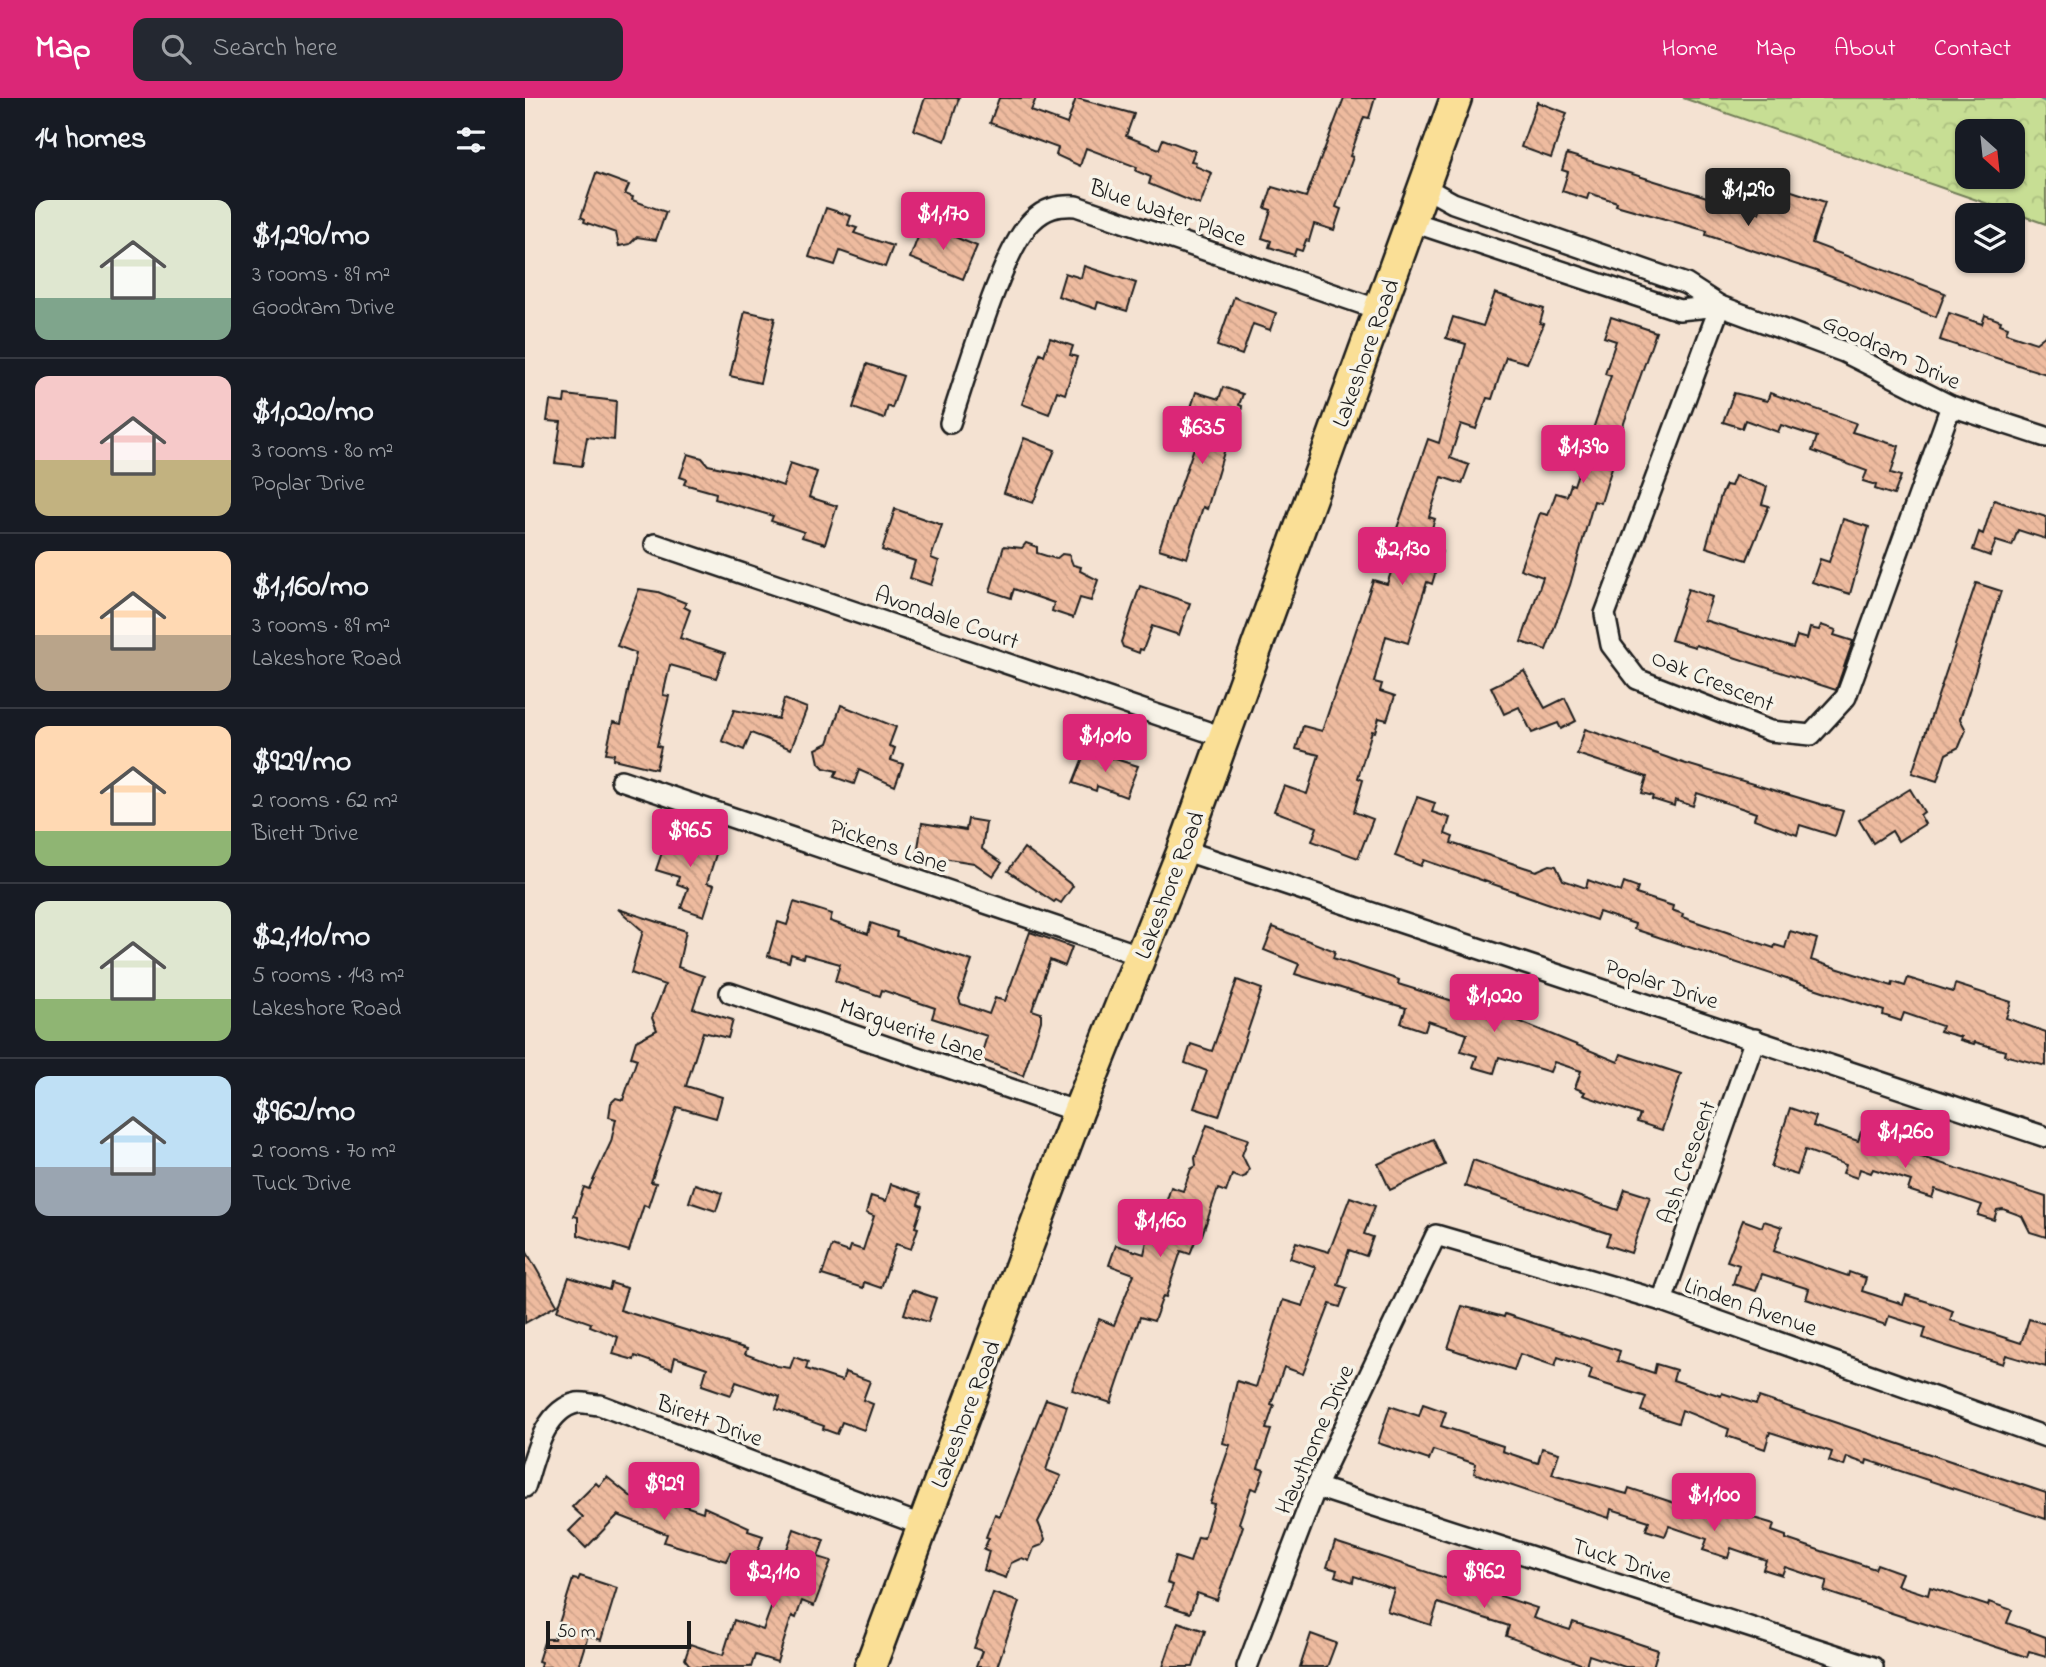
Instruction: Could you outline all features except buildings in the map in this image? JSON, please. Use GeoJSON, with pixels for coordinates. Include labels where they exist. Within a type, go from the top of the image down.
{"type":"FeatureCollection","features":[{"type":"Feature","properties":{"kind":"main road","name":"Lakeshore Road"},"geometry":{"type":"LineString","coordinates":[[870,1667],[1078,1112],[1183,850],[1456,98]]}},
{"type":"Feature","properties":{"kind":"street","name":"Goodram Drive"},"geometry":{"type":"LineString","coordinates":[[1425,187],[1453,203],[1686,284],[1720,306],[1844,352],[1951,406],[2046,437]]}},
{"type":"Feature","properties":{"kind":"street","name":"Blue Water Place"},"geometry":{"type":"LineString","coordinates":[[950,424],[1018,237],[1045,210],[1061,205],[1076,206],[1380,310]]}},
{"type":"Feature","properties":{"kind":"street","name":"Goodram Drive"},"geometry":{"type":"LineString","coordinates":[[1413,222],[1679,310],[1720,306]]}},
{"type":"Feature","properties":{"kind":"street","name":"Oak Crescent"},"geometry":{"type":"LineString","coordinates":[[1720,306],[1605,614],[1611,645],[1637,679],[1770,731],[1811,735],[1846,697],[1951,406]]}},
{"type":"Feature","properties":{"kind":"street","name":"Avondale Court"},"geometry":{"type":"LineString","coordinates":[[655,544],[1223,737]]}},
{"type":"Feature","properties":{"kind":"street","name":"Pickens Lane"},"geometry":{"type":"LineString","coordinates":[[621,780],[1142,956]]}},
{"type":"Feature","properties":{"kind":"street","name":"Poplar Drive"},"geometry":{"type":"LineString","coordinates":[[1183,850],[2046,1137]]}},
{"type":"Feature","properties":{"kind":"street","name":"Marguerite Lane"},"geometry":{"type":"LineString","coordinates":[[730,993],[1078,1112]]}},
{"type":"Feature","properties":{"kind":"street","name":"Ash Crescent"},"geometry":{"type":"LineString","coordinates":[[1662,1301],[1755,1040]]}},
{"type":"Feature","properties":{"kind":"street","name":"Linden Avenue"},"geometry":{"type":"LineString","coordinates":[[1436,1236],[1662,1301],[2046,1437]]}},
{"type":"Feature","properties":{"kind":"street","name":"Hawthorne Drive"},"geometry":{"type":"LineString","coordinates":[[1247,1667],[1316,1487],[1436,1236]]}},
{"type":"Feature","properties":{"kind":"street","name":"Birett Drive"},"geometry":{"type":"LineString","coordinates":[[525,1487],[540,1440],[559,1412],[577,1404],[600,1405],[921,1525]]}},
{"type":"Feature","properties":{"kind":"street","name":"Tuck Drive"},"geometry":{"type":"LineString","coordinates":[[1316,1487],[1873,1667]]}},
{"type":"Feature","properties":{"kind":"green space"},"geometry":{"type":"Polygon","coordinates":[[[1683,98],[2046,98],[2046,224],[2025,217],[2025,203],[1986,203],[1683,98]]]}},
{"type":"Feature","properties":{"kind":"waterway"},"geometry":{"type":"LineString","coordinates":[[2042,98],[2046,100]]}}]}
